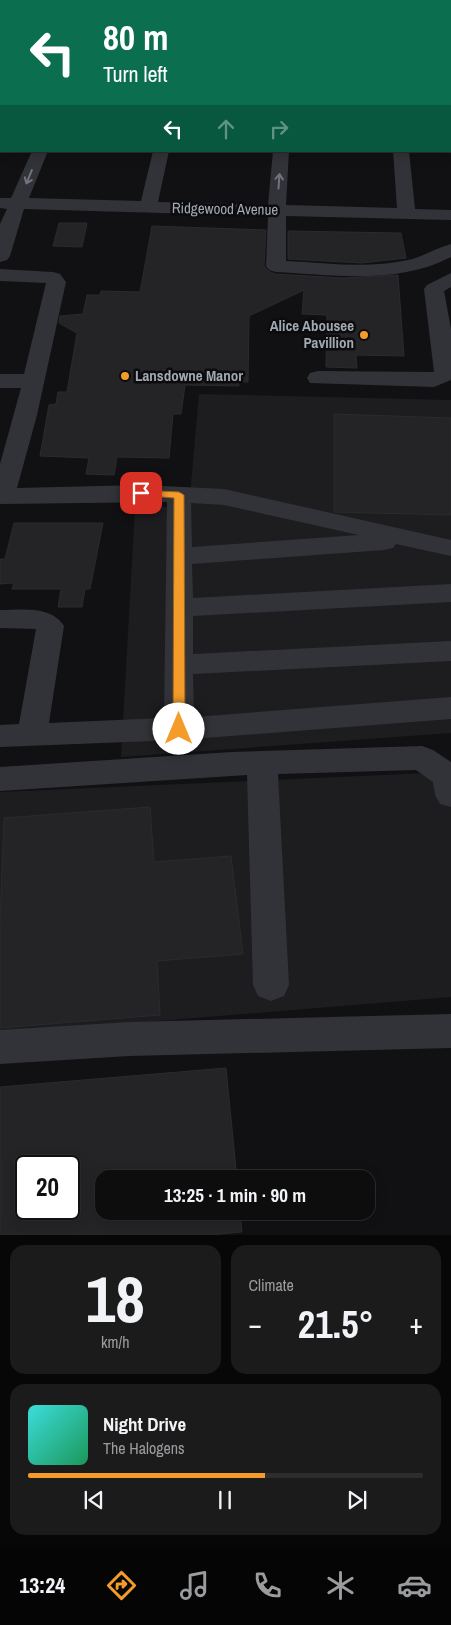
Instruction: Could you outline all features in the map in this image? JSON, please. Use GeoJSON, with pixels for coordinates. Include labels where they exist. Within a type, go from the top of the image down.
{"type":"FeatureCollection","features":[{"type":"Feature","properties":{"kind":"street"},"geometry":{"type":"LineString","coordinates":[[0,256],[9,224],[9,203],[39,152]]}},
{"type":"Feature","properties":{"kind":"street"},"geometry":{"type":"LineString","coordinates":[[148,208],[161,152]]}},
{"type":"Feature","properties":{"kind":"street"},"geometry":{"type":"LineString","coordinates":[[281,152],[276,266],[393,269],[426,262],[451,250]]}},
{"type":"Feature","properties":{"kind":"street"},"geometry":{"type":"LineString","coordinates":[[401,152],[407,214]]}},
{"type":"Feature","properties":{"kind":"street","name":"Ridgewood Avenue"},"geometry":{"type":"LineString","coordinates":[[9,203],[407,214],[450,219]]}},
{"type":"Feature","properties":{"kind":"street"},"geometry":{"type":"LineString","coordinates":[[0,275],[44,276],[52,278],[56,282],[33,381],[1,496],[141,493],[224,497],[451,548]]}},
{"type":"Feature","properties":{"kind":"street"},"geometry":{"type":"LineString","coordinates":[[318,378],[434,380],[445,375],[446,338],[434,289],[451,280]]}},
{"type":"Feature","properties":{"kind":"street"},"geometry":{"type":"LineString","coordinates":[[0,381],[33,381]]}},
{"type":"Feature","properties":{"kind":"street"},"geometry":{"type":"LineString","coordinates":[[179,495],[179,729]]}},
{"type":"Feature","properties":{"kind":"street"},"geometry":{"type":"LineString","coordinates":[[179,556],[414,540]]}},
{"type":"Feature","properties":{"kind":"street"},"geometry":{"type":"LineString","coordinates":[[179,608],[451,593]]}},
{"type":"Feature","properties":{"kind":"street"},"geometry":{"type":"LineString","coordinates":[[0,620],[40,620],[50,626],[32,735]]}},
{"type":"Feature","properties":{"kind":"street"},"geometry":{"type":"LineString","coordinates":[[179,665],[451,651]]}},
{"type":"Feature","properties":{"kind":"street"},"geometry":{"type":"LineString","coordinates":[[0,736],[179,729],[451,708]]}},
{"type":"Feature","properties":{"kind":"street"},"geometry":{"type":"LineString","coordinates":[[0,779],[262,763],[422,758],[448,776],[451,795]]}},
{"type":"Feature","properties":{"kind":"street"},"geometry":{"type":"LineString","coordinates":[[262,763],[271,985]]}},
{"type":"Feature","properties":{"kind":"street"},"geometry":{"type":"LineString","coordinates":[[0,1047],[129,1039],[451,1031]]}},
{"type":"Feature","properties":{"kind":"shaded area"},"geometry":{"type":"Polygon","coordinates":[[[199,394],[451,400],[451,733],[121,757],[135,508],[189,506],[199,394]]]}},
{"type":"Feature","properties":{"kind":"shaded area"},"geometry":{"type":"Polygon","coordinates":[[[451,772],[451,997],[0,1034],[0,792],[451,772]]]}},
{"type":"Feature","properties":{"kind":"building"},"geometry":{"type":"Polygon","coordinates":[[[59,223],[87,223],[82,247],[53,246],[59,223]]]}},
{"type":"Feature","properties":{"kind":"building"},"geometry":{"type":"Polygon","coordinates":[[[152,226],[266,230],[264,266],[268,271],[275,274],[343,278],[398,275],[404,356],[356,355],[357,368],[326,367],[327,315],[302,314],[304,290],[249,316],[248,382],[239,382],[239,386],[185,385],[181,414],[173,414],[169,458],[117,457],[114,475],[86,474],[89,458],[40,456],[49,405],[56,404],[58,392],[67,392],[77,333],[59,323],[60,316],[83,314],[87,295],[100,295],[101,291],[140,292],[152,226]]]}},
{"type":"Feature","properties":{"kind":"building"},"geometry":{"type":"Polygon","coordinates":[[[288,231],[401,233],[406,258],[362,263],[288,259],[288,231]]]}},
{"type":"Feature","properties":{"kind":"building"},"geometry":{"type":"Polygon","coordinates":[[[334,414],[451,418],[451,515],[334,512],[334,414]]]}},
{"type":"Feature","properties":{"kind":"building"},"geometry":{"type":"Polygon","coordinates":[[[14,523],[103,523],[90,589],[85,589],[82,607],[58,607],[61,589],[12,589],[14,583],[0,584],[0,559],[5,559],[14,523]]]}},
{"type":"Feature","properties":{"kind":"building"},"geometry":{"type":"Polygon","coordinates":[[[150,807],[154,862],[231,856],[243,954],[157,961],[160,1015],[0,1028],[0,921],[4,818],[150,807]]]}},
{"type":"Feature","properties":{"kind":"building"},"geometry":{"type":"Polygon","coordinates":[[[226,1068],[236,1170],[95,1170],[95,1220],[241,1220],[242,1232],[210,1235],[0,1235],[0,1087],[226,1068]]]}},
{"type":"Feature","properties":{"kind":"place","name":"Alice Abousee Pavillion"},"geometry":{"type":"Point","coordinates":[364,335]}},
{"type":"Feature","properties":{"kind":"place","name":"Lansdowne Manor"},"geometry":{"type":"Point","coordinates":[125,376]}},
{"type":"Feature","properties":{"kind":"route"},"geometry":{"type":"LineString","coordinates":[[141,493],[179,495],[179,729]]}}]}
